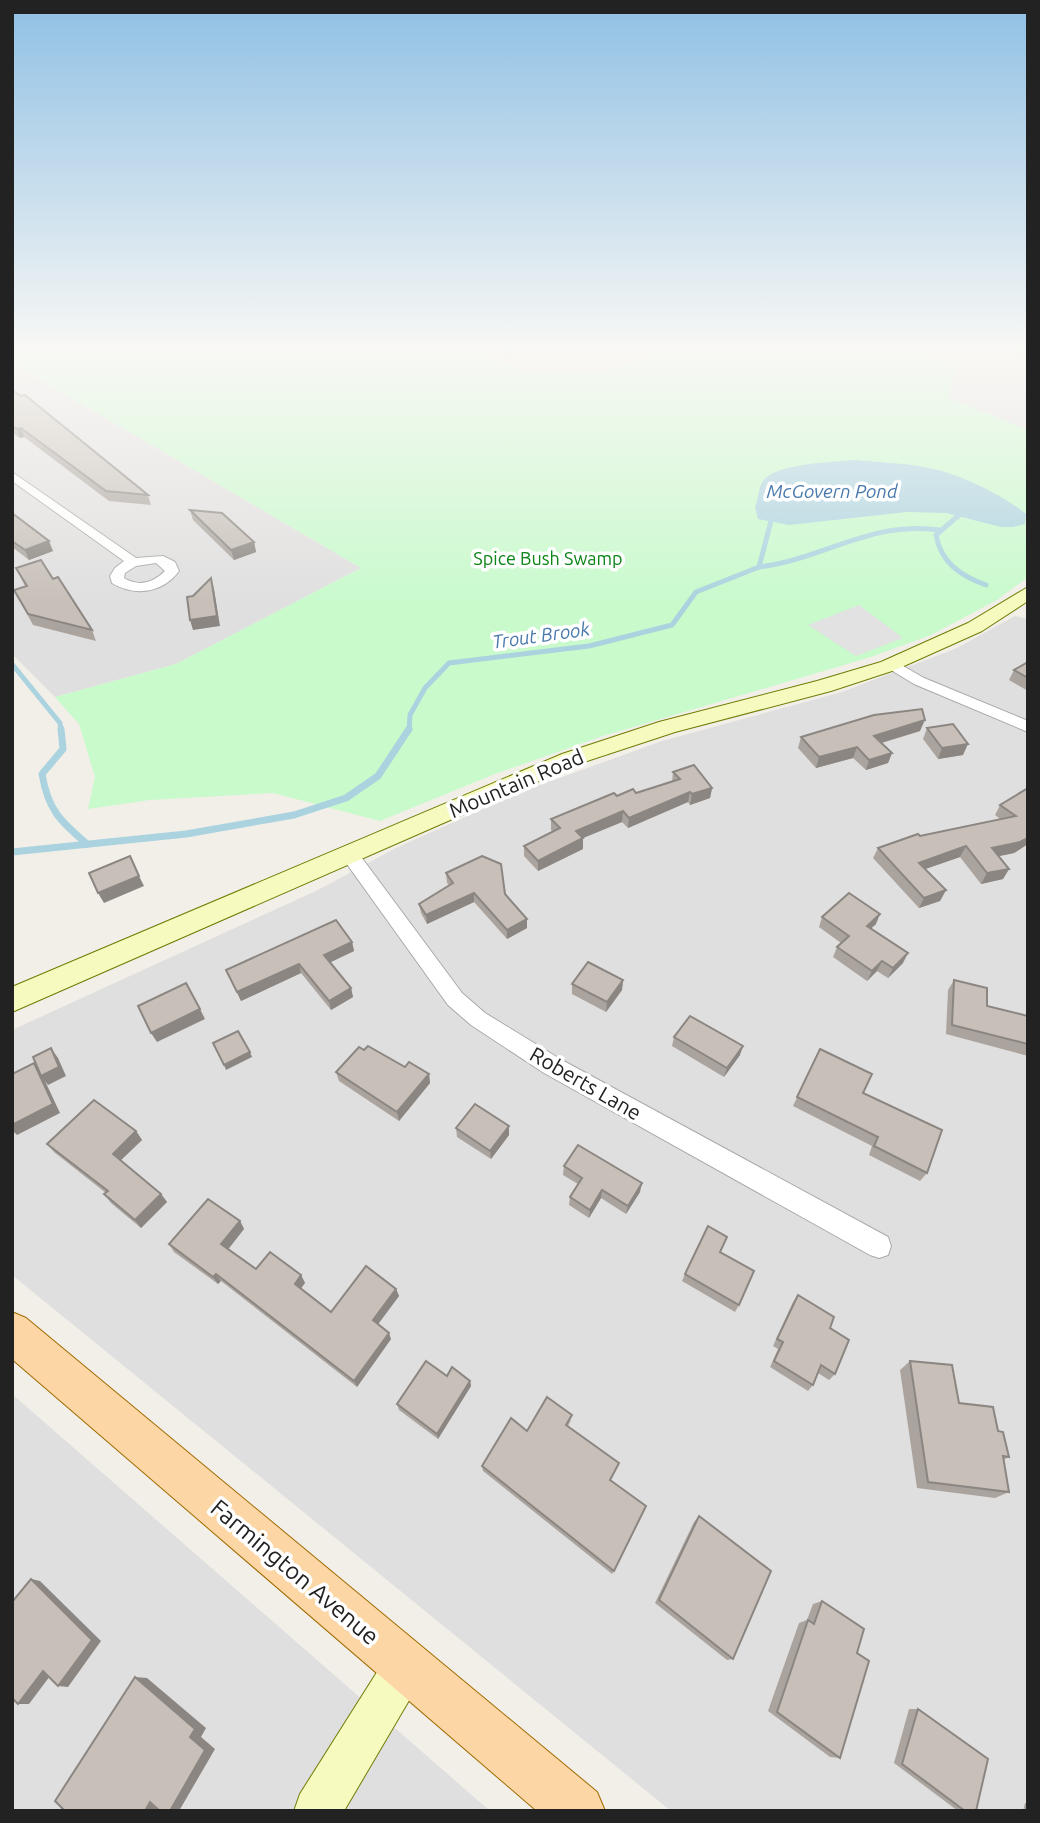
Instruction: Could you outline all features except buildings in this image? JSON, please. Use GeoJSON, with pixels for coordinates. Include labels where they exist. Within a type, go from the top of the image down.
{"type":"FeatureCollection","features":[{"type":"Feature","properties":{"kind":"main road","name":"Mountain Road"},"geometry":{"type":"LineString","coordinates":[[12,1000],[494,791],[614,743],[824,686],[891,664],[975,626],[1028,593]]}},
{"type":"Feature","properties":{"kind":"main road","name":"Farmington Avenue"},"geometry":{"type":"LineString","coordinates":[[12,1332],[578,1811]]}},
{"type":"Feature","properties":{"kind":"main road"},"geometry":{"type":"LineString","coordinates":[[317,1811],[405,1665]]}},
{"type":"Feature","properties":{"kind":"street"},"geometry":{"type":"LineString","coordinates":[[12,475],[133,562]]}},
{"type":"Feature","properties":{"kind":"street"},"geometry":{"type":"LineString","coordinates":[[891,664],[919,681],[1028,727]]}},
{"type":"Feature","properties":{"kind":"street","name":"Roberts Lane"},"geometry":{"type":"LineString","coordinates":[[349,855],[455,999],[478,1019],[552,1066],[879,1246]]}},
{"type":"Feature","properties":{"kind":"shaded area"},"geometry":{"type":"Polygon","coordinates":[[[12,435],[135,435],[361,568],[176,664],[55,697],[12,654],[12,435]]]}},
{"type":"Feature","properties":{"kind":"shaded area"},"geometry":{"type":"Polygon","coordinates":[[[859,605],[903,638],[856,656],[808,625],[859,605]]]}},
{"type":"Feature","properties":{"kind":"shaded area"},"geometry":{"type":"Polygon","coordinates":[[[1015,616],[1028,619],[1028,1811],[671,1811],[12,1275],[12,1030],[318,890],[396,848],[521,792],[662,741],[842,692],[957,648],[1015,616]]]}},
{"type":"Feature","properties":{"kind":"shaded area"},"geometry":{"type":"Polygon","coordinates":[[[12,1394],[490,1811],[12,1811],[12,1394]]]}},
{"type":"Feature","properties":{"kind":"green space","name":"Spice Bush Swamp"},"geometry":{"type":"Polygon","coordinates":[[[135,435],[1028,435],[1028,577],[997,600],[931,635],[871,657],[603,736],[495,774],[380,821],[273,793],[150,800],[88,809],[95,777],[79,724],[55,697],[176,664],[361,568],[135,435]]]}},
{"type":"Feature","properties":{"kind":"water","name":"McGovern Pond"},"geometry":{"type":"Polygon","coordinates":[[[856,460],[918,466],[960,477],[1017,507],[1026,514],[1025,524],[1001,527],[946,513],[907,512],[789,525],[758,519],[755,507],[759,490],[770,475],[806,464],[856,460]]]}},
{"type":"Feature","properties":{"kind":"waterway","name":"Trout Brook"},"geometry":{"type":"LineString","coordinates":[[958,517],[963,510]]}},
{"type":"Feature","properties":{"kind":"waterway","name":"Trout Brook"},"geometry":{"type":"LineString","coordinates":[[959,515],[936,535],[942,553],[961,573],[986,585]]}},
{"type":"Feature","properties":{"kind":"waterway","name":"Trout Brook"},"geometry":{"type":"LineString","coordinates":[[759,567],[771,521],[776,516]]}},
{"type":"Feature","properties":{"kind":"waterway"},"geometry":{"type":"LineString","coordinates":[[759,567],[783,563],[891,530],[940,530]]}},
{"type":"Feature","properties":{"kind":"waterway","name":"Trout Brook"},"geometry":{"type":"LineString","coordinates":[[409,731],[410,715],[425,688],[449,663],[589,646],[672,625],[696,592],[759,567]]}},
{"type":"Feature","properties":{"kind":"waterway"},"geometry":{"type":"LineString","coordinates":[[12,664],[60,723],[61,731]]}},
{"type":"Feature","properties":{"kind":"waterway"},"geometry":{"type":"LineString","coordinates":[[61,729],[63,749],[42,774],[48,797],[57,814],[87,844]]}},
{"type":"Feature","properties":{"kind":"waterway","name":"Trout Brook"},"geometry":{"type":"LineString","coordinates":[[12,852],[186,834],[294,815],[346,798],[378,776],[409,729]]}}]}
